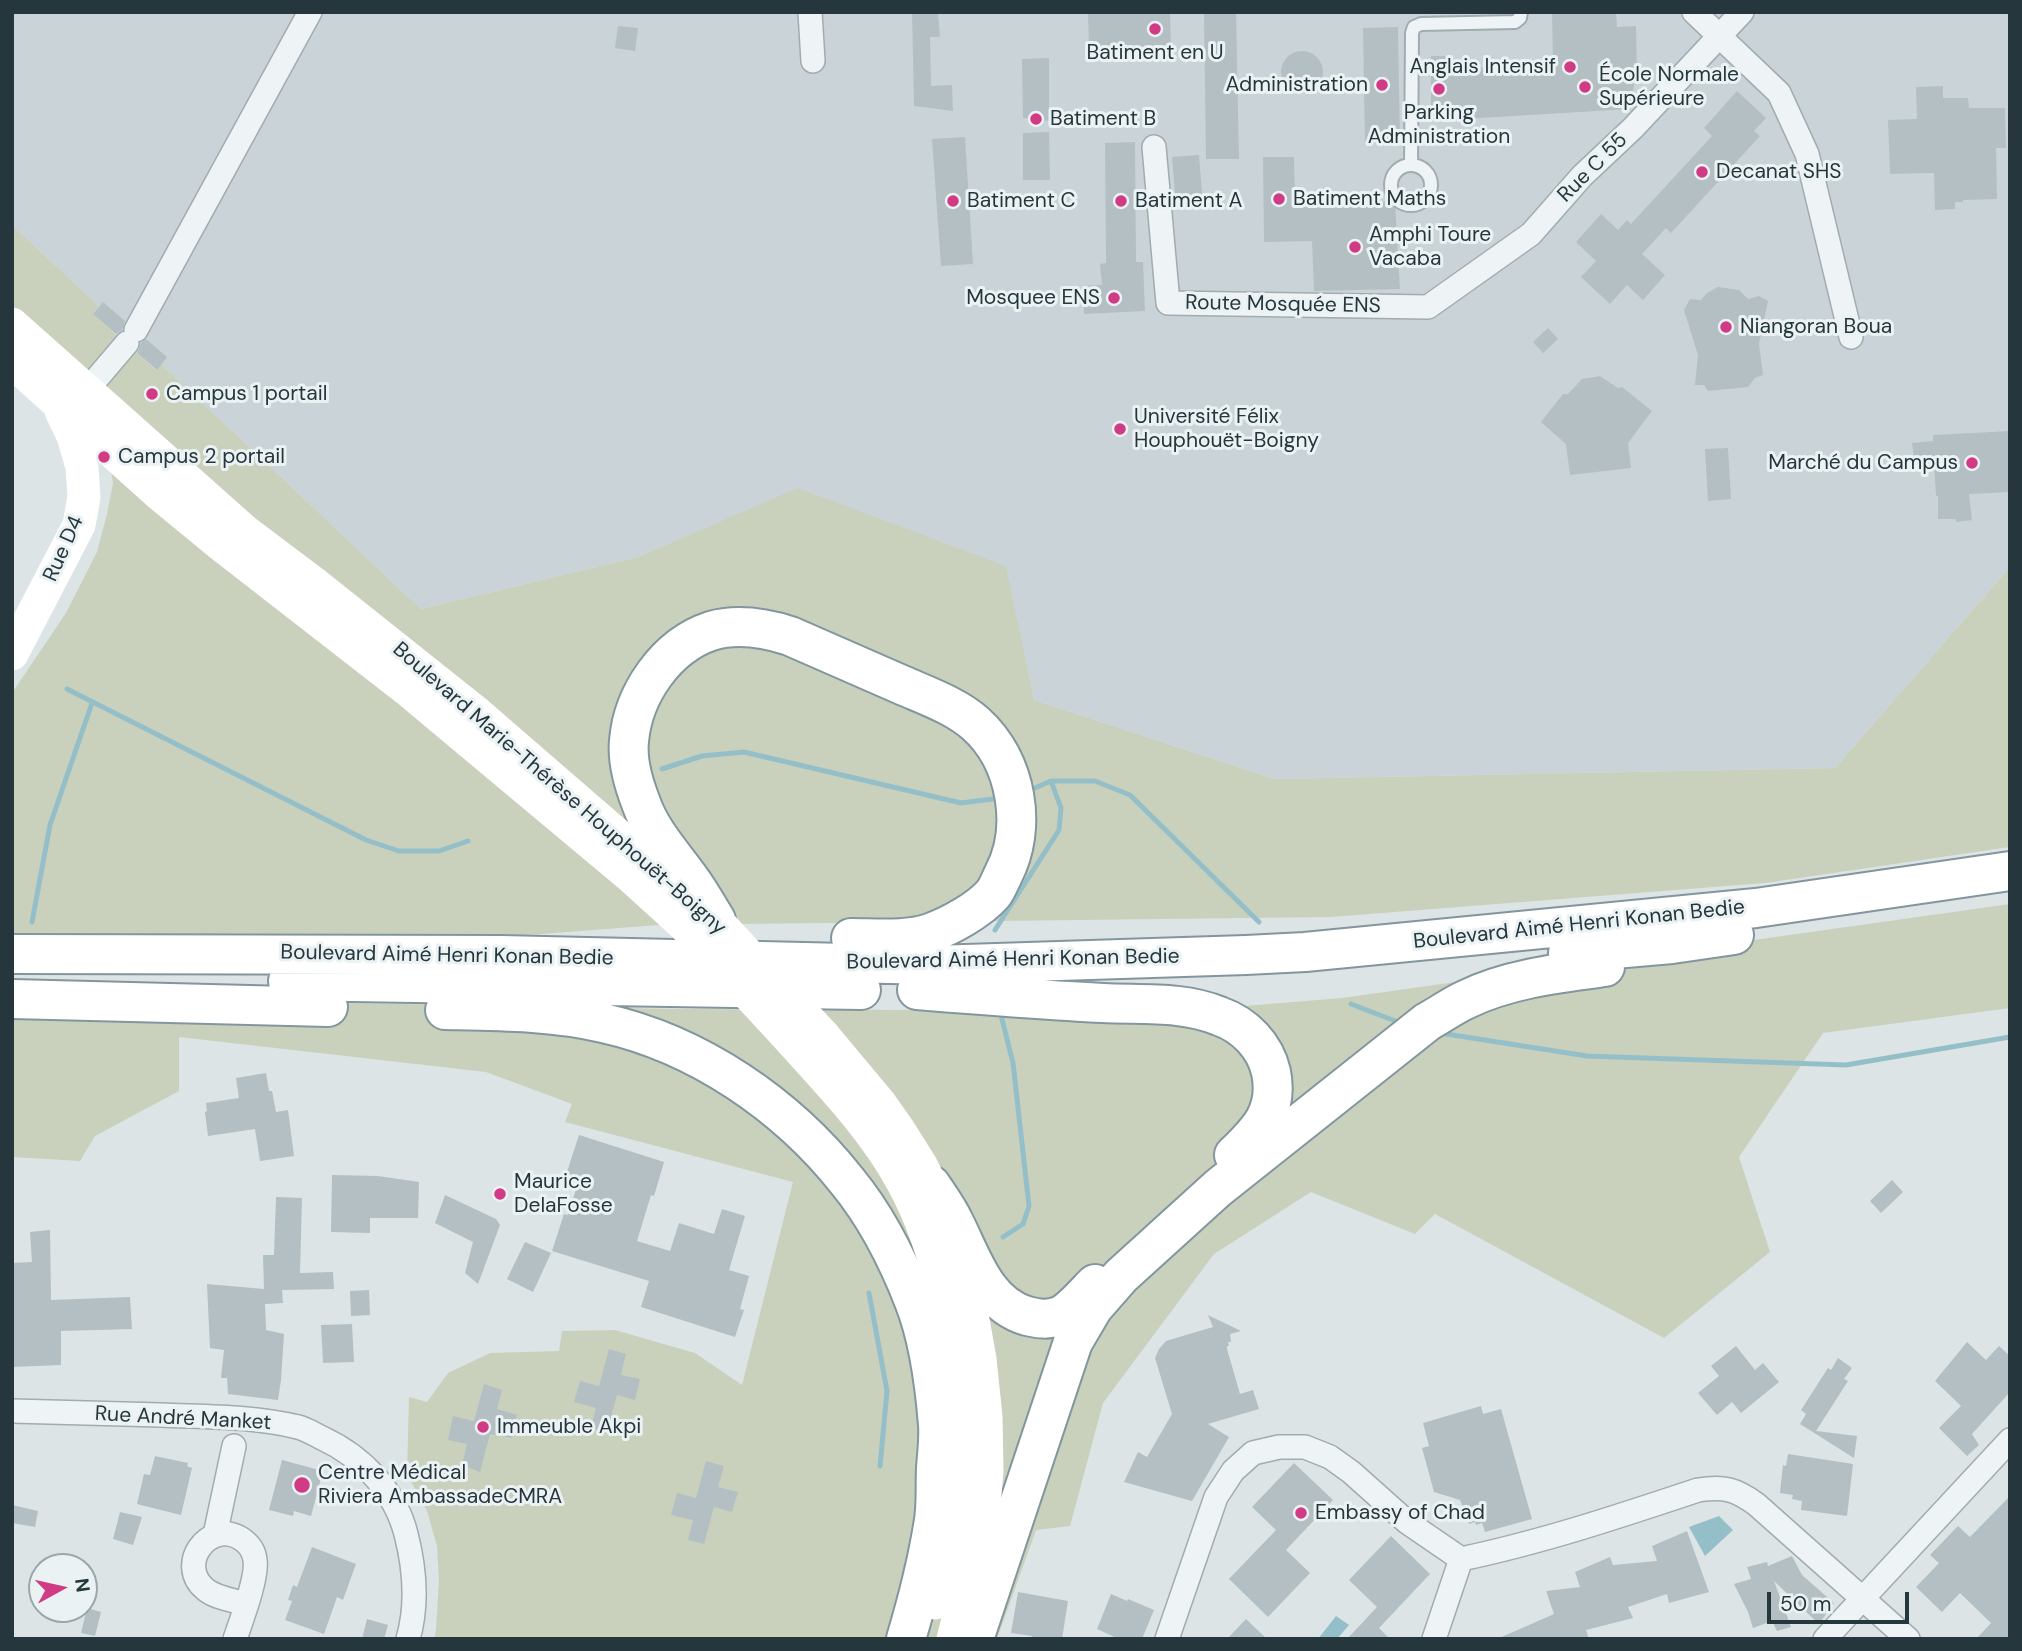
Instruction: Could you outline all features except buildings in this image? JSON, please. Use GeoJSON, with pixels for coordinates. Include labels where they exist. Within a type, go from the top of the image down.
{"type":"FeatureCollection","features":[{"type":"Feature","properties":{"kind":"highway"},"geometry":{"type":"LineString","coordinates":[[501,955],[538,944],[890,939],[929,933],[964,917],[994,893],[1011,860],[1016,836],[1014,796],[1004,760],[992,741],[975,723],[948,705],[790,636],[765,628],[738,627],[712,631],[686,643],[666,660],[645,686],[629,741],[631,765],[641,804],[652,826],[690,878],[700,923]]}},
{"type":"Feature","properties":{"kind":"highway","name":"Boulevard Aimé Henri Konan Bedie"},"geometry":{"type":"LineString","coordinates":[[12,977],[916,990],[1308,964],[1756,908],[2010,871]]}},
{"type":"Feature","properties":{"kind":"highway","name":"Boulevard Aimé Henri Konan Bedie"},"geometry":{"type":"LineString","coordinates":[[12,954],[501,955],[934,965],[1246,955],[1363,971],[1672,944],[2010,896]]}},
{"type":"Feature","properties":{"kind":"highway"},"geometry":{"type":"LineString","coordinates":[[974,1639],[1073,1342],[1093,1308],[1121,1276],[1218,1188],[1395,1047],[1465,1000],[1523,981],[1650,957],[1672,944]]}},
{"type":"Feature","properties":{"kind":"highway"},"geometry":{"type":"LineString","coordinates":[[916,990],[1187,1006],[1237,1024],[1258,1042],[1267,1057],[1272,1084],[1270,1109],[1258,1132],[1062,1315],[1043,1320],[1025,1316],[1006,1307],[990,1292],[931,1185]]}},
{"type":"Feature","properties":{"kind":"highway"},"geometry":{"type":"LineString","coordinates":[[12,999],[506,1012],[554,1016],[603,1023],[690,1054],[728,1075],[764,1100],[817,1147],[848,1182],[887,1242],[915,1303],[929,1357],[938,1427],[934,1524],[906,1639]]}},
{"type":"Feature","properties":{"kind":"main road","name":"Boulevard Marie-Thérèse Houphouët-Boigny"},"geometry":{"type":"LineString","coordinates":[[12,324],[246,532],[477,713],[824,1036],[880,1103],[931,1185],[958,1253],[980,1359],[986,1417],[987,1471],[982,1528],[953,1639]]}},
{"type":"Feature","properties":{"kind":"main road","name":"Boulevard Marie-Thérèse Houphouët-Boigny"},"geometry":{"type":"LineString","coordinates":[[12,362],[159,494],[221,545],[410,692],[630,876],[700,923],[784,1033],[841,1095],[885,1154],[903,1183],[918,1216],[940,1281],[954,1359],[958,1427],[954,1530],[924,1639]]}},
{"type":"Feature","properties":{"kind":"main road","name":"Rue D4"},"geometry":{"type":"LineString","coordinates":[[12,654],[79,525],[85,496],[82,467],[73,436],[55,399]]}},
{"type":"Feature","properties":{"kind":"street"},"geometry":{"type":"LineString","coordinates":[[87,390],[131,337],[310,12]]}},
{"type":"Feature","properties":{"kind":"street"},"geometry":{"type":"LineString","coordinates":[[810,12],[813,61]]}},
{"type":"Feature","properties":{"kind":"street"},"geometry":{"type":"LineString","coordinates":[[1694,12],[1779,93],[1807,154],[1851,337]]}},
{"type":"Feature","properties":{"kind":"street","name":"Rue C 55"},"geometry":{"type":"LineString","coordinates":[[1531,234],[1582,176],[1633,128],[1742,12]]}},
{"type":"Feature","properties":{"kind":"street","name":"Route Mosquée ENS"},"geometry":{"type":"LineString","coordinates":[[1154,147],[1168,303],[1428,307],[1531,234]]}},
{"type":"Feature","properties":{"kind":"street","name":"Rue André Manket"},"geometry":{"type":"LineString","coordinates":[[12,1411],[256,1419],[301,1428],[335,1444],[362,1462],[387,1491],[402,1521],[411,1552],[415,1587],[408,1639]]}},
{"type":"Feature","properties":{"kind":"street"},"geometry":{"type":"LineString","coordinates":[[1825,1639],[2010,1440]]}},
{"type":"Feature","properties":{"kind":"street"},"geometry":{"type":"LineString","coordinates":[[215,1535],[234,1446]]}},
{"type":"Feature","properties":{"kind":"street"},"geometry":{"type":"LineString","coordinates":[[1167,1639],[1216,1497],[1233,1471],[1253,1453],[1279,1447],[1305,1447],[1330,1457],[1351,1472],[1407,1522],[1461,1559],[1563,1534],[1698,1490],[1718,1487],[1739,1492],[1756,1504],[1908,1639]]}},
{"type":"Feature","properties":{"kind":"street"},"geometry":{"type":"LineString","coordinates":[[235,1639],[246,1604],[256,1563],[253,1551],[245,1541],[234,1535],[215,1535],[201,1544],[195,1555],[193,1567],[197,1579],[204,1589],[215,1595],[246,1604]]}},
{"type":"Feature","properties":{"kind":"street"},"geometry":{"type":"LineString","coordinates":[[1434,1639],[1461,1559]]}},
{"type":"Feature","properties":{"kind":"lane"},"geometry":{"type":"LineString","coordinates":[[1411,165],[1414,27],[1421,24],[1516,22],[1521,12]]}},
{"type":"Feature","properties":{"kind":"shaded area","name":"Université Félix Houphouët-Boigny"},"geometry":{"type":"Polygon","coordinates":[[[12,12],[2010,12],[2010,567],[1835,768],[1274,779],[1034,700],[1005,566],[799,489],[638,557],[421,609],[162,365],[157,370],[93,314],[99,306],[12,225],[12,12]]]}},
{"type":"Feature","properties":{"kind":"green space"},"geometry":{"type":"Polygon","coordinates":[[[12,225],[99,306],[93,314],[156,370],[161,364],[421,609],[638,557],[798,488],[1006,566],[1034,700],[1274,779],[1835,768],[2010,567],[2010,847],[1765,883],[1331,917],[658,925],[529,935],[510,945],[12,944],[12,693],[66,613],[97,552],[113,483],[107,446],[12,346],[12,225]]]}},
{"type":"Feature","properties":{"kind":"green space"},"geometry":{"type":"Polygon","coordinates":[[[2010,904],[2010,1008],[1823,1033],[1739,1157],[1770,1252],[1664,1338],[1435,1214],[1415,1234],[1311,1192],[1214,1254],[1103,1403],[1070,1526],[1036,1530],[997,1639],[434,1639],[439,1580],[437,1546],[427,1511],[407,1474],[409,1397],[427,1402],[448,1373],[490,1353],[559,1351],[562,1331],[615,1330],[695,1353],[742,1385],[793,1182],[565,1122],[572,1104],[486,1072],[179,1037],[179,1091],[95,1136],[80,1161],[12,1157],[12,997],[677,1009],[1184,1011],[1342,998],[2010,904]]]}},
{"type":"Feature","properties":{"kind":"water"},"geometry":{"type":"Polygon","coordinates":[[[1719,1516],[1733,1530],[1705,1556],[1689,1527],[1719,1516]]]}},
{"type":"Feature","properties":{"kind":"water"},"geometry":{"type":"Polygon","coordinates":[[[1336,1616],[1349,1625],[1337,1639],[1318,1639],[1336,1616]]]}},
{"type":"Feature","properties":{"kind":"waterway"},"geometry":{"type":"LineString","coordinates":[[67,689],[366,840],[399,851],[439,851],[468,841]]}},
{"type":"Feature","properties":{"kind":"waterway"},"geometry":{"type":"LineString","coordinates":[[32,922],[50,825],[92,703]]}},
{"type":"Feature","properties":{"kind":"waterway"},"geometry":{"type":"LineString","coordinates":[[662,769],[702,756],[744,752],[961,803],[1001,798]]}},
{"type":"Feature","properties":{"kind":"waterway"},"geometry":{"type":"LineString","coordinates":[[1028,791],[1051,781],[1095,781],[1130,795],[1259,922]]}},
{"type":"Feature","properties":{"kind":"waterway"},"geometry":{"type":"LineString","coordinates":[[995,930],[1059,830],[1061,808],[1051,781]]}},
{"type":"Feature","properties":{"kind":"waterway"},"geometry":{"type":"LineString","coordinates":[[1351,1004],[1403,1024]]}},
{"type":"Feature","properties":{"kind":"waterway"},"geometry":{"type":"LineString","coordinates":[[1001,1015],[1013,1063],[1029,1206],[1023,1224],[1003,1237]]}},
{"type":"Feature","properties":{"kind":"waterway"},"geometry":{"type":"LineString","coordinates":[[1440,1033],[1587,1056],[1846,1065],[2010,1037]]}},
{"type":"Feature","properties":{"kind":"waterway"},"geometry":{"type":"LineString","coordinates":[[869,1293],[887,1391],[880,1466]]}},
{"type":"Feature","properties":{"kind":"place","name":"Batiment en U"},"geometry":{"type":"Point","coordinates":[1155,29]}},
{"type":"Feature","properties":{"kind":"place","name":"Anglais Intensif"},"geometry":{"type":"Point","coordinates":[1570,67]}},
{"type":"Feature","properties":{"kind":"place","name":"Administration"},"geometry":{"type":"Point","coordinates":[1382,85]}},
{"type":"Feature","properties":{"kind":"place","name":"École Normale Supérieure"},"geometry":{"type":"Point","coordinates":[1585,87]}},
{"type":"Feature","properties":{"kind":"place","name":"Parking Administration"},"geometry":{"type":"Point","coordinates":[1439,89]}},
{"type":"Feature","properties":{"kind":"place","name":"Batiment B"},"geometry":{"type":"Point","coordinates":[1036,119]}},
{"type":"Feature","properties":{"kind":"place","name":"Decanat SHS"},"geometry":{"type":"Point","coordinates":[1702,172]}},
{"type":"Feature","properties":{"kind":"place","name":"Batiment Maths"},"geometry":{"type":"Point","coordinates":[1279,199]}},
{"type":"Feature","properties":{"kind":"place","name":"Batiment C"},"geometry":{"type":"Point","coordinates":[953,201]}},
{"type":"Feature","properties":{"kind":"place","name":"Batiment A"},"geometry":{"type":"Point","coordinates":[1121,201]}},
{"type":"Feature","properties":{"kind":"place","name":"Amphi Toure Vacaba"},"geometry":{"type":"Point","coordinates":[1355,247]}},
{"type":"Feature","properties":{"kind":"place","name":"Mosquee ENS"},"geometry":{"type":"Point","coordinates":[1114,298]}},
{"type":"Feature","properties":{"kind":"place","name":"Niangoran Boua"},"geometry":{"type":"Point","coordinates":[1726,327]}},
{"type":"Feature","properties":{"kind":"place","name":"Campus 1 portail"},"geometry":{"type":"Point","coordinates":[152,394]}},
{"type":"Feature","properties":{"kind":"place","name":"Université Félix Houphouët-Boigny"},"geometry":{"type":"Point","coordinates":[1120,429]}},
{"type":"Feature","properties":{"kind":"place","name":"Campus 2 portail"},"geometry":{"type":"Point","coordinates":[104,457]}},
{"type":"Feature","properties":{"kind":"place","name":"Marché du Campus"},"geometry":{"type":"Point","coordinates":[1972,463]}},
{"type":"Feature","properties":{"kind":"place","name":"Maurice DelaFosse"},"geometry":{"type":"Point","coordinates":[500,1194]}},
{"type":"Feature","properties":{"kind":"place","name":"Immeuble Akpi"},"geometry":{"type":"Point","coordinates":[483,1427]}},
{"type":"Feature","properties":{"kind":"place","name":"Centre Médical Riviera AmbassadeCMRA"},"geometry":{"type":"Point","coordinates":[302,1485]}},
{"type":"Feature","properties":{"kind":"place","name":"Embassy of Chad"},"geometry":{"type":"Point","coordinates":[1301,1513]}}]}
